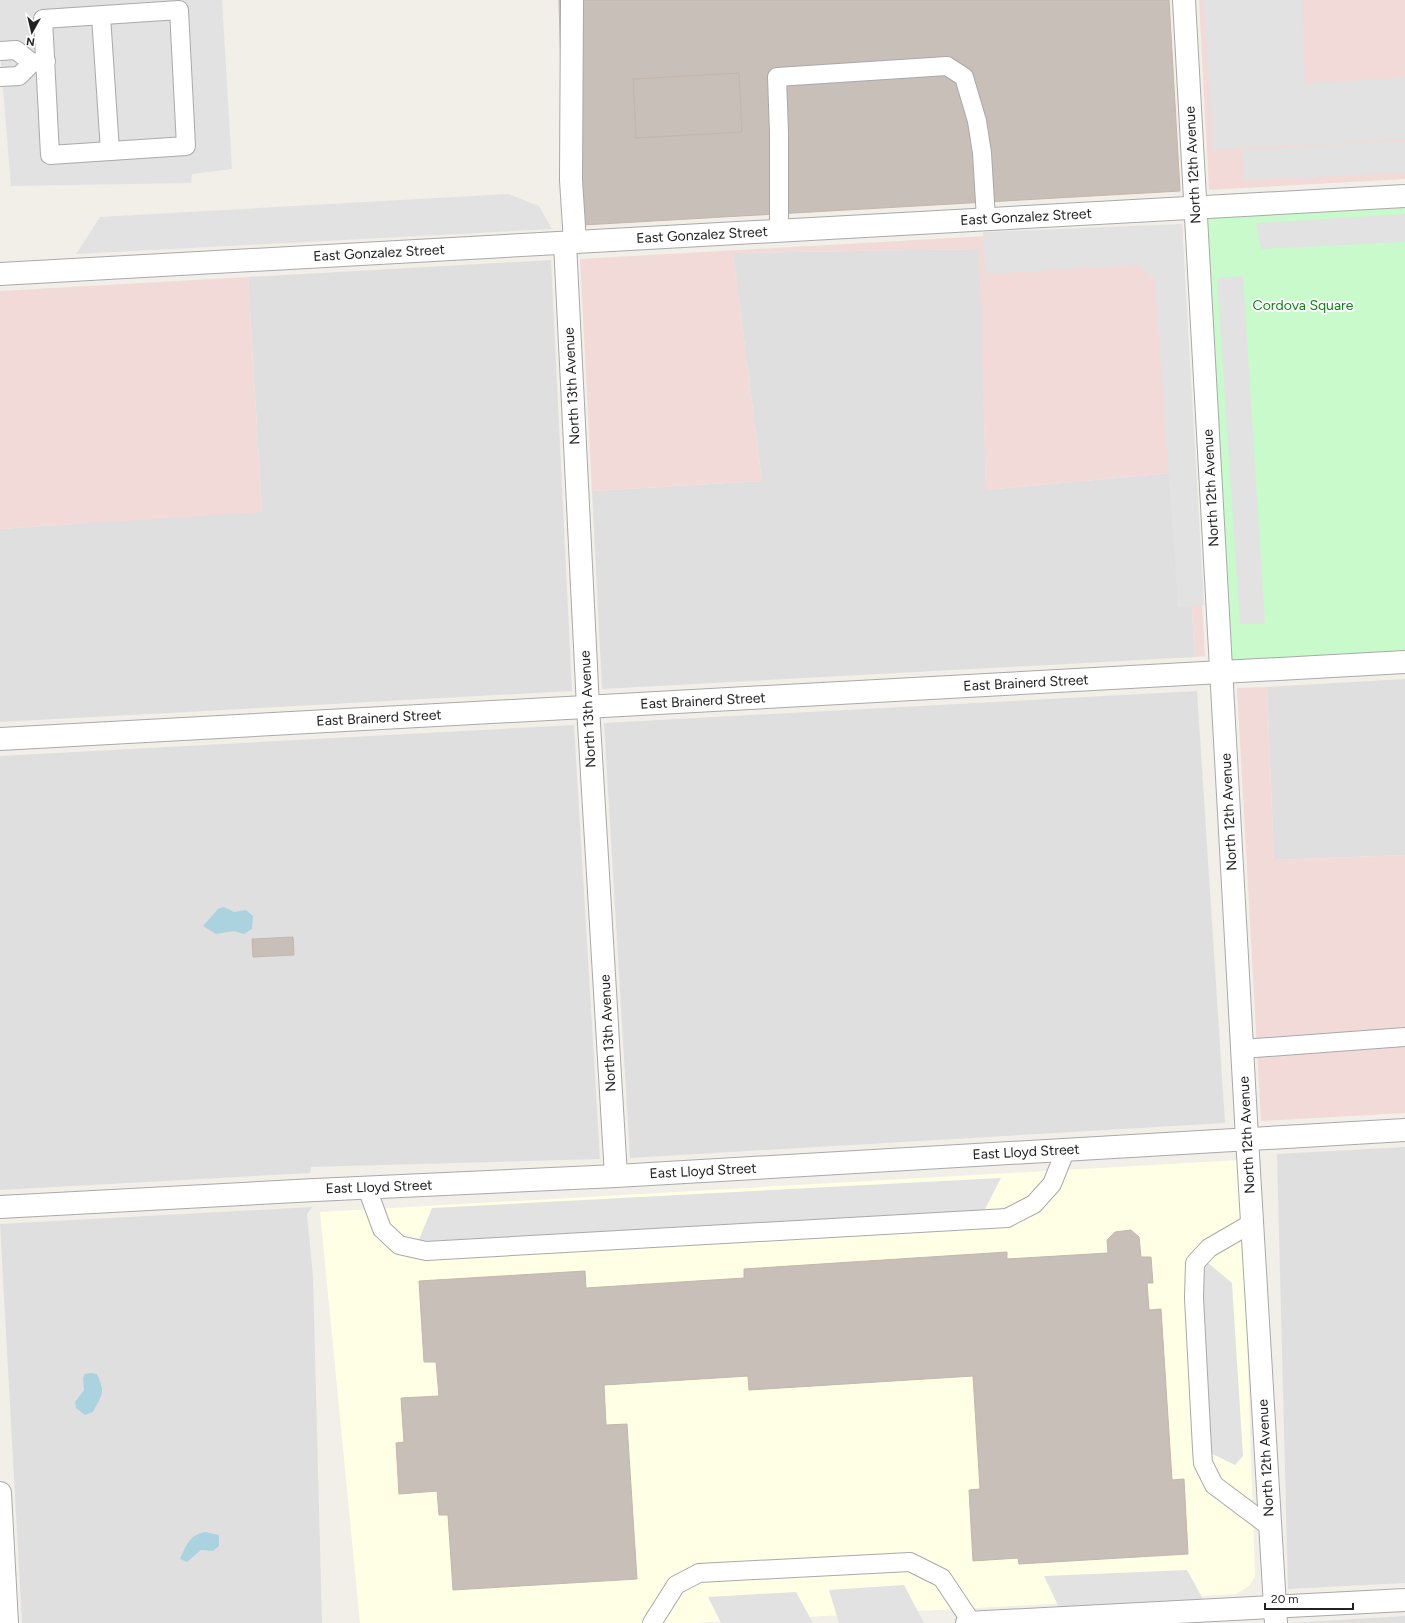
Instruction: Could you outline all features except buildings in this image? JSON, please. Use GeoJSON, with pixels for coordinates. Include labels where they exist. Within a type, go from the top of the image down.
{"type":"FeatureCollection","features":[{"type":"Feature","properties":{"kind":"street","name":"North 13th Avenue"},"geometry":{"type":"LineString","coordinates":[[572,0],[570,242],[588,707],[616,1176]]}},
{"type":"Feature","properties":{"kind":"street","name":"North 12th Avenue"},"geometry":{"type":"LineString","coordinates":[[1184,0],[1275,1615]]}},
{"type":"Feature","properties":{"kind":"street","name":"East Gonzalez Street"},"geometry":{"type":"LineString","coordinates":[[0,274],[1405,196]]}},
{"type":"Feature","properties":{"kind":"street","name":"East Brainerd Street"},"geometry":{"type":"LineString","coordinates":[[0,739],[1405,662]]}},
{"type":"Feature","properties":{"kind":"street","name":"East Lloyd Street"},"geometry":{"type":"LineString","coordinates":[[0,1207],[616,1176],[1247,1138],[1405,1130]]}},
{"type":"Feature","properties":{"kind":"street"},"geometry":{"type":"LineString","coordinates":[[0,1493],[7,1623]]}},
{"type":"Feature","properties":{"kind":"street"},"geometry":{"type":"LineString","coordinates":[[967,1623],[1275,1615],[1405,1600]]}},
{"type":"Feature","properties":{"kind":"lane"},"geometry":{"type":"LineString","coordinates":[[179,10],[186,146],[50,155],[39,62],[43,19],[101,16],[179,10]]}},
{"type":"Feature","properties":{"kind":"lane"},"geometry":{"type":"LineString","coordinates":[[101,16],[110,151]]}},
{"type":"Feature","properties":{"kind":"lane"},"geometry":{"type":"LineString","coordinates":[[0,52],[16,50],[39,62]]}},
{"type":"Feature","properties":{"kind":"lane"},"geometry":{"type":"LineString","coordinates":[[0,77],[19,76],[39,62]]}},
{"type":"Feature","properties":{"kind":"lane"},"geometry":{"type":"LineString","coordinates":[[778,231],[779,133],[777,77],[948,66],[964,77],[977,121],[982,153],[986,219]]}},
{"type":"Feature","properties":{"kind":"lane"},"geometry":{"type":"LineString","coordinates":[[1242,1048],[1405,1037]]}},
{"type":"Feature","properties":{"kind":"lane"},"geometry":{"type":"LineString","coordinates":[[367,1188],[382,1229],[399,1245],[426,1251],[434,1251],[1007,1218],[1034,1204],[1052,1184],[1066,1149]]}},
{"type":"Feature","properties":{"kind":"lane"},"geometry":{"type":"LineString","coordinates":[[1252,1223],[1209,1248],[1195,1263],[1194,1298],[1203,1463],[1214,1486],[1270,1527]]}},
{"type":"Feature","properties":{"kind":"lane"},"geometry":{"type":"LineString","coordinates":[[652,1623],[676,1586],[699,1572],[910,1562],[942,1578],[972,1623]]}},
{"type":"Feature","properties":{"kind":"shaded area"},"geometry":{"type":"Polygon","coordinates":[[[0,0],[222,0],[232,169],[192,174],[191,183],[11,186],[0,52],[0,0]]]}},
{"type":"Feature","properties":{"kind":"shaded area"},"geometry":{"type":"Polygon","coordinates":[[[1199,0],[1405,0],[1405,179],[1209,190],[1199,0]]]}},
{"type":"Feature","properties":{"kind":"shaded area"},"geometry":{"type":"Polygon","coordinates":[[[1204,0],[1302,0],[1305,83],[1405,78],[1405,139],[1213,150],[1204,0]]]}},
{"type":"Feature","properties":{"kind":"shaded area"},"geometry":{"type":"Polygon","coordinates":[[[1405,141],[1405,173],[1244,180],[1242,150],[1405,141]]]}},
{"type":"Feature","properties":{"kind":"shaded area"},"geometry":{"type":"Polygon","coordinates":[[[508,194],[539,206],[552,229],[76,254],[100,217],[508,194]]]}},
{"type":"Feature","properties":{"kind":"shaded area"},"geometry":{"type":"Polygon","coordinates":[[[1405,214],[1405,242],[1261,249],[1256,223],[1405,214]]]}},
{"type":"Feature","properties":{"kind":"shaded area"},"geometry":{"type":"Polygon","coordinates":[[[1182,224],[1204,605],[1178,607],[1155,280],[1138,265],[986,274],[983,232],[1182,224]]]}},
{"type":"Feature","properties":{"kind":"shaded area"},"geometry":{"type":"Polygon","coordinates":[[[1182,225],[1205,656],[1195,657],[1183,472],[986,490],[979,249],[733,253],[762,481],[592,491],[580,259],[1182,225]]]}},
{"type":"Feature","properties":{"kind":"shaded area"},"geometry":{"type":"Polygon","coordinates":[[[980,249],[986,490],[1183,472],[1195,657],[602,689],[592,491],[762,481],[733,253],[980,249]]]}},
{"type":"Feature","properties":{"kind":"shaded area"},"geometry":{"type":"Polygon","coordinates":[[[551,260],[572,691],[0,722],[0,529],[262,511],[248,277],[551,260]]]}},
{"type":"Feature","properties":{"kind":"shaded area"},"geometry":{"type":"Polygon","coordinates":[[[1243,276],[1265,624],[1240,624],[1217,278],[1243,276]]]}},
{"type":"Feature","properties":{"kind":"shaded area"},"geometry":{"type":"Polygon","coordinates":[[[248,277],[262,512],[0,529],[0,291],[248,277]]]}},
{"type":"Feature","properties":{"kind":"shaded area"},"geometry":{"type":"Polygon","coordinates":[[[1405,679],[1405,855],[1274,860],[1267,687],[1405,679]]]}},
{"type":"Feature","properties":{"kind":"shaded area"},"geometry":{"type":"Polygon","coordinates":[[[1267,687],[1274,860],[1405,855],[1405,1113],[1261,1121],[1237,688],[1267,687]]]}},
{"type":"Feature","properties":{"kind":"shaded area"},"geometry":{"type":"Polygon","coordinates":[[[1197,691],[1225,1123],[630,1158],[604,723],[1197,691]]]}},
{"type":"Feature","properties":{"kind":"shaded area"},"geometry":{"type":"Polygon","coordinates":[[[574,725],[600,1159],[311,1167],[310,1173],[0,1190],[0,756],[574,725]]]}},
{"type":"Feature","properties":{"kind":"shaded area"},"geometry":{"type":"Polygon","coordinates":[[[1405,1147],[1405,1583],[1288,1589],[1277,1154],[1405,1147]]]}},
{"type":"Feature","properties":{"kind":"shaded area"},"geometry":{"type":"Polygon","coordinates":[[[1241,1160],[1255,1577],[1249,1586],[1236,1594],[693,1623],[360,1623],[320,1212],[1241,1160]]]}},
{"type":"Feature","properties":{"kind":"shaded area"},"geometry":{"type":"Polygon","coordinates":[[[1001,1178],[980,1219],[415,1249],[432,1208],[1001,1178]]]}},
{"type":"Feature","properties":{"kind":"shaded area"},"geometry":{"type":"Polygon","coordinates":[[[312,1207],[307,1214],[313,1277],[322,1623],[22,1623],[0,1224],[312,1207]]]}},
{"type":"Feature","properties":{"kind":"shaded area"},"geometry":{"type":"Polygon","coordinates":[[[1201,1257],[1232,1283],[1243,1456],[1235,1465],[1202,1449],[1201,1257]]]}},
{"type":"Feature","properties":{"kind":"shaded area"},"geometry":{"type":"Polygon","coordinates":[[[1187,1570],[1209,1610],[1064,1618],[1044,1576],[1187,1570]]]}},
{"type":"Feature","properties":{"kind":"shaded area"},"geometry":{"type":"Polygon","coordinates":[[[904,1585],[924,1623],[839,1623],[829,1590],[904,1585]]]}},
{"type":"Feature","properties":{"kind":"shaded area"},"geometry":{"type":"Polygon","coordinates":[[[796,1592],[813,1623],[721,1623],[708,1597],[796,1592]]]}},
{"type":"Feature","properties":{"kind":"shaded area"},"geometry":{"type":"Polygon","coordinates":[[[1405,1616],[1405,1623],[1290,1623],[1405,1616]]]}},
{"type":"Feature","properties":{"kind":"green space","name":"Cordova Square"},"geometry":{"type":"Polygon","coordinates":[[[1405,196],[1405,662],[1221,672],[1196,208],[1405,196]]]}},
{"type":"Feature","properties":{"kind":"water"},"geometry":{"type":"Polygon","coordinates":[[[224,907],[234,912],[246,910],[253,916],[252,929],[244,934],[234,931],[216,934],[203,926],[218,909],[224,907]]]}},
{"type":"Feature","properties":{"kind":"water"},"geometry":{"type":"Polygon","coordinates":[[[85,1374],[97,1374],[102,1394],[93,1412],[85,1415],[76,1408],[75,1402],[84,1390],[83,1378],[85,1374]]]}},
{"type":"Feature","properties":{"kind":"water"},"geometry":{"type":"Polygon","coordinates":[[[205,1532],[219,1535],[219,1546],[213,1551],[201,1550],[187,1562],[180,1559],[186,1546],[192,1538],[205,1532]]]}}]}
